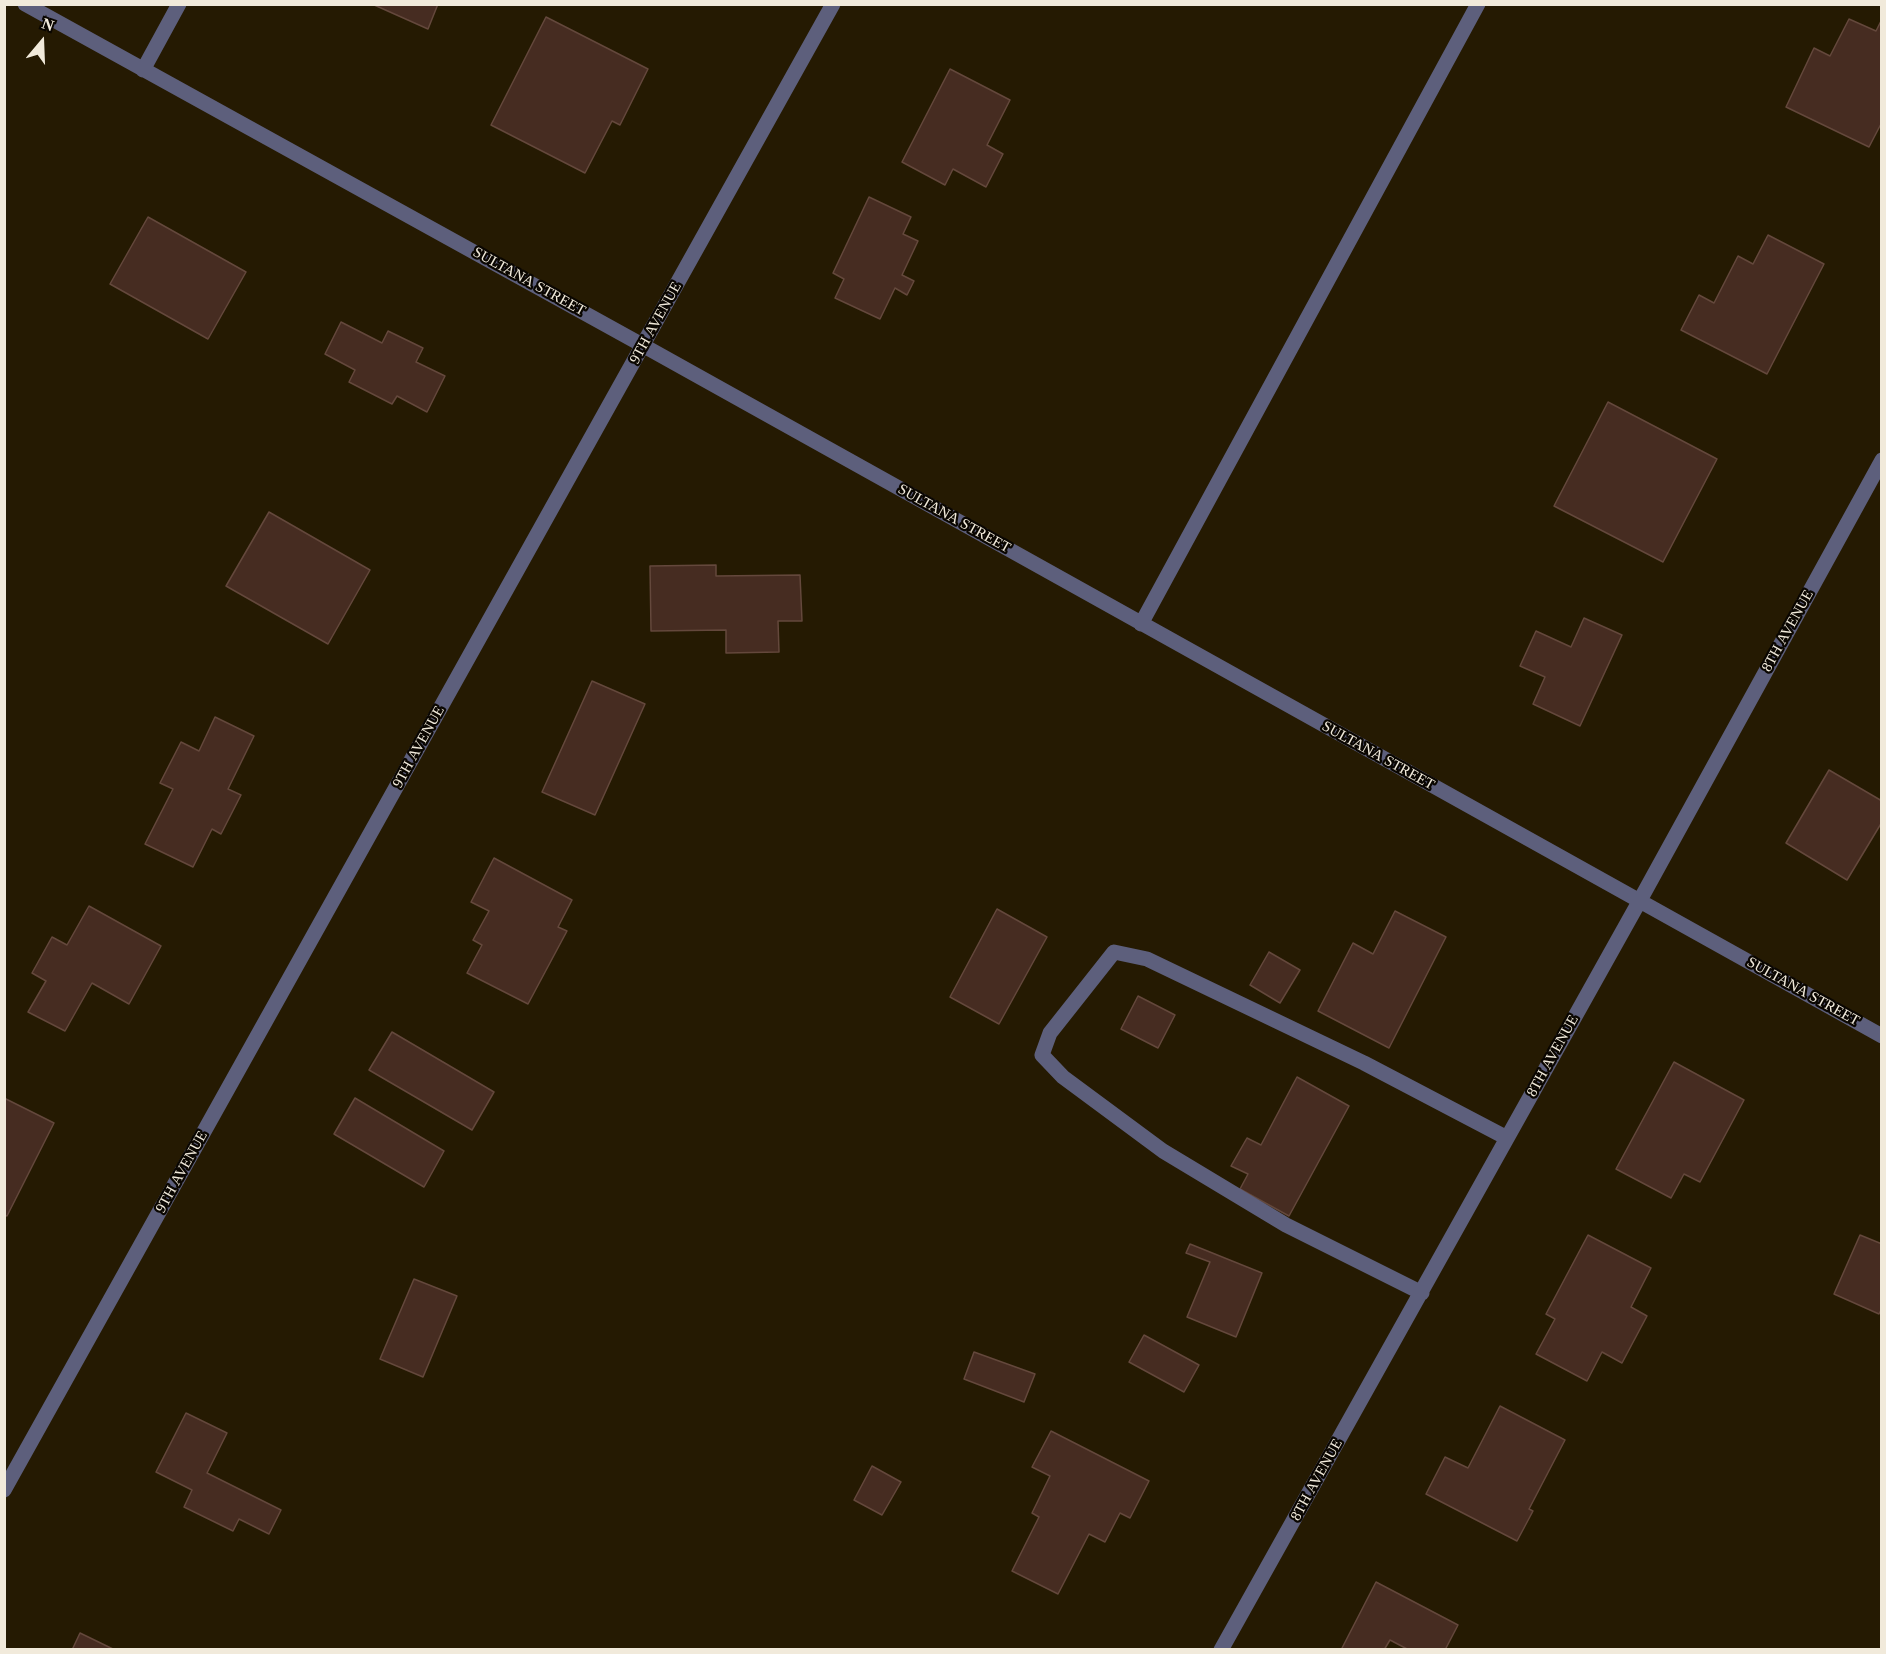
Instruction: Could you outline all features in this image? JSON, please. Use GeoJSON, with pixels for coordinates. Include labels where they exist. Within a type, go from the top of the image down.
{"type":"FeatureCollection","features":[{"type":"Feature","properties":{"kind":"street","name":"SULTANA STREET"},"geometry":{"type":"LineString","coordinates":[[24,4],[644,346],[1881,1035]]}},
{"type":"Feature","properties":{"kind":"street"},"geometry":{"type":"LineString","coordinates":[[143,70],[179,4]]}},
{"type":"Feature","properties":{"kind":"street","name":"9TH AVENUE"},"geometry":{"type":"LineString","coordinates":[[4,1490],[833,4]]}},
{"type":"Feature","properties":{"kind":"street"},"geometry":{"type":"LineString","coordinates":[[1142,624],[1478,4]]}},
{"type":"Feature","properties":{"kind":"street","name":"8TH AVENUE"},"geometry":{"type":"LineString","coordinates":[[1221,1650],[1640,902],[1881,460]]}},
{"type":"Feature","properties":{"kind":"street"},"geometry":{"type":"LineString","coordinates":[[1422,1293],[1286,1226],[1163,1151],[1063,1077],[1042,1055],[1050,1033],[1114,952],[1147,958],[1364,1062],[1507,1138]]}},
{"type":"Feature","properties":{"kind":"building"},"geometry":{"type":"Polygon","coordinates":[[[372,4],[438,4],[428,29],[372,4]]]}},
{"type":"Feature","properties":{"kind":"building"},"geometry":{"type":"Polygon","coordinates":[[[546,17],[648,69],[620,125],[612,121],[585,173],[491,125],[546,17]]]}},
{"type":"Feature","properties":{"kind":"building"},"geometry":{"type":"Polygon","coordinates":[[[1849,19],[1876,31],[1882,19],[1882,122],[1869,147],[1786,107],[1814,48],[1830,56],[1849,19]]]}},
{"type":"Feature","properties":{"kind":"building"},"geometry":{"type":"Polygon","coordinates":[[[950,69],[1010,100],[987,145],[1003,154],[986,187],[953,169],[945,185],[902,162],[950,69]]]}},
{"type":"Feature","properties":{"kind":"building"},"geometry":{"type":"Polygon","coordinates":[[[869,197],[911,217],[903,234],[918,241],[902,275],[914,281],[907,295],[895,288],[880,319],[835,298],[844,279],[833,273],[869,197]]]}},
{"type":"Feature","properties":{"kind":"building"},"geometry":{"type":"Polygon","coordinates":[[[148,217],[246,272],[208,339],[110,284],[148,217]]]}},
{"type":"Feature","properties":{"kind":"building"},"geometry":{"type":"Polygon","coordinates":[[[1768,235],[1824,264],[1767,374],[1681,330],[1699,295],[1714,303],[1738,256],[1753,264],[1768,235]]]}},
{"type":"Feature","properties":{"kind":"building"},"geometry":{"type":"Polygon","coordinates":[[[341,322],[382,343],[388,331],[423,348],[416,362],[445,376],[427,412],[397,396],[392,404],[349,382],[355,370],[325,354],[341,322]]]}},
{"type":"Feature","properties":{"kind":"building"},"geometry":{"type":"Polygon","coordinates":[[[1608,402],[1717,459],[1663,562],[1554,506],[1608,402]]]}},
{"type":"Feature","properties":{"kind":"building"},"geometry":{"type":"Polygon","coordinates":[[[269,512],[370,570],[328,644],[226,586],[269,512]]]}},
{"type":"Feature","properties":{"kind":"building"},"geometry":{"type":"Polygon","coordinates":[[[716,565],[716,576],[800,575],[802,621],[778,621],[779,652],[726,653],[726,630],[651,631],[650,566],[716,565]]]}},
{"type":"Feature","properties":{"kind":"building"},"geometry":{"type":"Polygon","coordinates":[[[1584,618],[1622,635],[1580,726],[1533,704],[1545,677],[1520,666],[1536,631],[1571,647],[1584,618]]]}},
{"type":"Feature","properties":{"kind":"building"},"geometry":{"type":"Polygon","coordinates":[[[592,681],[645,704],[595,815],[542,792],[592,681]]]}},
{"type":"Feature","properties":{"kind":"building"},"geometry":{"type":"Polygon","coordinates":[[[215,717],[254,736],[228,789],[241,795],[221,834],[212,829],[193,867],[145,844],[173,789],[160,783],[181,742],[199,751],[215,717]]]}},
{"type":"Feature","properties":{"kind":"building"},"geometry":{"type":"Polygon","coordinates":[[[1829,770],[1882,801],[1882,822],[1847,880],[1786,843],[1829,770]]]}},
{"type":"Feature","properties":{"kind":"building"},"geometry":{"type":"Polygon","coordinates":[[[494,858],[572,900],[558,927],[567,931],[528,1004],[467,973],[482,945],[473,940],[489,911],[471,902],[494,858]]]}},
{"type":"Feature","properties":{"kind":"building"},"geometry":{"type":"Polygon","coordinates":[[[89,906],[161,946],[129,1004],[92,983],[65,1031],[28,1012],[46,981],[32,973],[52,937],[67,945],[89,906]]]}},
{"type":"Feature","properties":{"kind":"building"},"geometry":{"type":"Polygon","coordinates":[[[997,909],[1047,937],[999,1024],[950,997],[997,909]]]}},
{"type":"Feature","properties":{"kind":"building"},"geometry":{"type":"Polygon","coordinates":[[[1395,911],[1446,937],[1389,1048],[1318,1011],[1353,943],[1373,954],[1395,911]]]}},
{"type":"Feature","properties":{"kind":"building"},"geometry":{"type":"Polygon","coordinates":[[[1269,952],[1300,970],[1280,1003],[1250,985],[1269,952]]]}},
{"type":"Feature","properties":{"kind":"building"},"geometry":{"type":"Polygon","coordinates":[[[1138,996],[1175,1015],[1158,1048],[1121,1029],[1138,996]]]}},
{"type":"Feature","properties":{"kind":"building"},"geometry":{"type":"Polygon","coordinates":[[[392,1032],[494,1092],[472,1130],[369,1070],[392,1032]]]}},
{"type":"Feature","properties":{"kind":"building"},"geometry":{"type":"Polygon","coordinates":[[[1674,1062],[1744,1100],[1700,1182],[1684,1174],[1671,1198],[1616,1169],[1674,1062]]]}},
{"type":"Feature","properties":{"kind":"building"},"geometry":{"type":"Polygon","coordinates":[[[1297,1077],[1349,1106],[1289,1216],[1240,1189],[1248,1174],[1231,1166],[1247,1138],[1261,1145],[1297,1077]]]}},
{"type":"Feature","properties":{"kind":"building"},"geometry":{"type":"Polygon","coordinates":[[[4,1098],[54,1123],[7,1216],[4,1215],[4,1098]]]}},
{"type":"Feature","properties":{"kind":"building"},"geometry":{"type":"Polygon","coordinates":[[[355,1098],[444,1151],[424,1187],[334,1134],[355,1098]]]}},
{"type":"Feature","properties":{"kind":"building"},"geometry":{"type":"Polygon","coordinates":[[[1588,1235],[1651,1268],[1631,1307],[1647,1316],[1622,1363],[1602,1352],[1587,1381],[1536,1354],[1555,1319],[1546,1314],[1588,1235]]]}},
{"type":"Feature","properties":{"kind":"building"},"geometry":{"type":"Polygon","coordinates":[[[1860,1235],[1882,1244],[1882,1308],[1879,1314],[1834,1294],[1860,1235]]]}},
{"type":"Feature","properties":{"kind":"building"},"geometry":{"type":"Polygon","coordinates":[[[1190,1244],[1262,1273],[1236,1337],[1187,1317],[1210,1262],[1186,1253],[1190,1244]]]}},
{"type":"Feature","properties":{"kind":"building"},"geometry":{"type":"Polygon","coordinates":[[[414,1279],[457,1296],[423,1377],[380,1359],[414,1279]]]}},
{"type":"Feature","properties":{"kind":"building"},"geometry":{"type":"Polygon","coordinates":[[[1144,1335],[1199,1365],[1184,1392],[1129,1362],[1144,1335]]]}},
{"type":"Feature","properties":{"kind":"building"},"geometry":{"type":"Polygon","coordinates":[[[974,1352],[1035,1374],[1024,1402],[964,1379],[974,1352]]]}},
{"type":"Feature","properties":{"kind":"building"},"geometry":{"type":"Polygon","coordinates":[[[1500,1406],[1565,1440],[1529,1509],[1533,1511],[1517,1541],[1426,1494],[1445,1457],[1468,1468],[1500,1406]]]}},
{"type":"Feature","properties":{"kind":"building"},"geometry":{"type":"Polygon","coordinates":[[[186,1413],[227,1433],[207,1473],[281,1510],[269,1534],[239,1519],[233,1531],[184,1507],[192,1490],[156,1472],[186,1413]]]}},
{"type":"Feature","properties":{"kind":"building"},"geometry":{"type":"Polygon","coordinates":[[[1051,1431],[1149,1481],[1130,1518],[1120,1513],[1105,1542],[1089,1534],[1058,1594],[1012,1571],[1039,1517],[1032,1513],[1050,1476],[1032,1467],[1051,1431]]]}},
{"type":"Feature","properties":{"kind":"building"},"geometry":{"type":"Polygon","coordinates":[[[872,1466],[901,1482],[882,1515],[854,1500],[872,1466]]]}},
{"type":"Feature","properties":{"kind":"building"},"geometry":{"type":"Polygon","coordinates":[[[1376,1582],[1458,1625],[1445,1650],[1409,1650],[1390,1640],[1384,1650],[1341,1650],[1376,1582]]]}},
{"type":"Feature","properties":{"kind":"building"},"geometry":{"type":"Polygon","coordinates":[[[80,1633],[115,1650],[72,1650],[80,1633]]]}}]}
